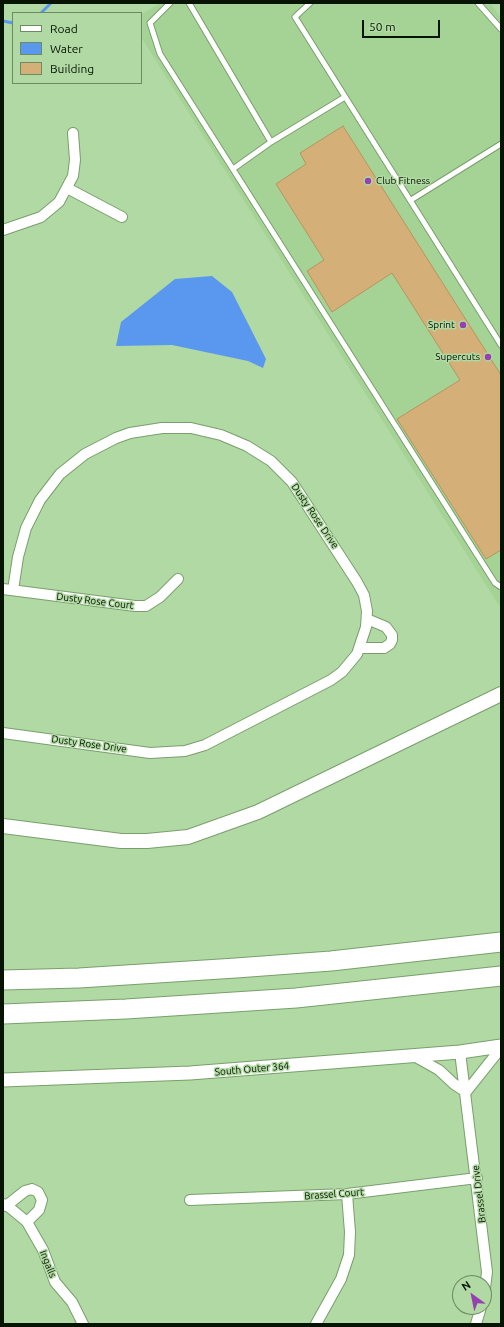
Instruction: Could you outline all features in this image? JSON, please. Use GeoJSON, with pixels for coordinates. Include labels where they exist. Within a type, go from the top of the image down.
{"type":"FeatureCollection","features":[{"type":"Feature","properties":{"kind":"highway"},"geometry":{"type":"LineString","coordinates":[[3,980],[79,978],[236,968],[339,960],[501,942]]}},
{"type":"Feature","properties":{"kind":"highway"},"geometry":{"type":"LineString","coordinates":[[3,1014],[133,1009],[296,998],[501,976]]}},
{"type":"Feature","properties":{"kind":"main road"},"geometry":{"type":"LineString","coordinates":[[3,826],[121,841],[147,842],[188,837],[258,812],[501,694]]}},
{"type":"Feature","properties":{"kind":"street"},"geometry":{"type":"LineString","coordinates":[[3,230],[42,217],[59,202],[73,176],[75,160],[73,133]]}},
{"type":"Feature","properties":{"kind":"street"},"geometry":{"type":"LineString","coordinates":[[67,188],[122,217]]}},
{"type":"Feature","properties":{"kind":"street","name":"Dusty Rose Drive"},"geometry":{"type":"LineString","coordinates":[[3,733],[150,753],[185,752],[205,745],[331,680],[342,672],[351,663],[360,648],[367,619],[364,595],[357,582],[292,482],[271,461],[247,446],[221,434],[192,428],[162,428],[116,438],[85,454],[60,474],[40,500],[26,528],[8,590]]}},
{"type":"Feature","properties":{"kind":"street","name":"Dusty Rose Court"},"geometry":{"type":"LineString","coordinates":[[8,590],[135,606],[146,606],[160,597],[178,579]]}},
{"type":"Feature","properties":{"kind":"street"},"geometry":{"type":"LineString","coordinates":[[360,648],[384,648],[390,644],[392,640],[392,636],[386,627],[367,619]]}},
{"type":"Feature","properties":{"kind":"street"},"geometry":{"type":"LineString","coordinates":[[414,1056],[439,1070],[454,1084],[466,1092],[501,1047]]}},
{"type":"Feature","properties":{"kind":"street","name":"South Outer 364"},"geometry":{"type":"LineString","coordinates":[[3,1080],[190,1074],[414,1056],[501,1047]]}},
{"type":"Feature","properties":{"kind":"street","name":"Brassel Drive"},"geometry":{"type":"LineString","coordinates":[[460,1052],[477,1178],[488,1275]]}},
{"type":"Feature","properties":{"kind":"street","name":"Brassel Court"},"geometry":{"type":"LineString","coordinates":[[190,1200],[347,1194],[477,1178]]}},
{"type":"Feature","properties":{"kind":"street","name":"Ingalls"},"geometry":{"type":"LineString","coordinates":[[27,1222],[39,1210],[42,1200],[38,1192],[32,1190],[25,1191],[5,1205],[27,1222],[43,1250],[55,1282],[72,1302],[83,1324]]}},
{"type":"Feature","properties":{"kind":"street"},"geometry":{"type":"LineString","coordinates":[[316,1324],[341,1278],[349,1255],[350,1232],[347,1194]]}},
{"type":"Feature","properties":{"kind":"lane"},"geometry":{"type":"LineString","coordinates":[[170,3],[150,23],[160,54],[495,583],[501,587]]}},
{"type":"Feature","properties":{"kind":"lane"},"geometry":{"type":"LineString","coordinates":[[189,3],[271,142]]}},
{"type":"Feature","properties":{"kind":"lane"},"geometry":{"type":"LineString","coordinates":[[310,3],[295,17],[501,345]]}},
{"type":"Feature","properties":{"kind":"lane"},"geometry":{"type":"LineString","coordinates":[[478,3],[501,29]]}},
{"type":"Feature","properties":{"kind":"lane"},"geometry":{"type":"LineString","coordinates":[[233,169],[271,142],[345,97]]}},
{"type":"Feature","properties":{"kind":"lane"},"geometry":{"type":"LineString","coordinates":[[411,200],[501,144]]}},
{"type":"Feature","properties":{"kind":"shaded area"},"geometry":{"type":"Polygon","coordinates":[[[160,3],[490,3],[501,18],[501,605],[498,604],[142,39],[142,14],[160,3]]]}},
{"type":"Feature","properties":{"kind":"water"},"geometry":{"type":"Polygon","coordinates":[[[212,276],[232,292],[266,359],[263,368],[248,361],[172,345],[116,346],[121,322],[175,279],[212,276]]]}},
{"type":"Feature","properties":{"kind":"building"},"geometry":{"type":"Polygon","coordinates":[[[343,126],[501,375],[501,550],[486,559],[397,419],[460,380],[392,273],[332,312],[307,271],[324,260],[276,184],[306,164],[300,153],[343,126]]]}},
{"type":"Feature","properties":{"kind":"waterway"},"geometry":{"type":"LineString","coordinates":[[42,12],[51,3]]}},
{"type":"Feature","properties":{"kind":"waterway"},"geometry":{"type":"LineString","coordinates":[[3,21],[12,23]]}},
{"type":"Feature","properties":{"kind":"place","name":"Club Fitness"},"geometry":{"type":"Point","coordinates":[368,181]}},
{"type":"Feature","properties":{"kind":"place","name":"Sprint"},"geometry":{"type":"Point","coordinates":[463,325]}},
{"type":"Feature","properties":{"kind":"place","name":"Supercuts"},"geometry":{"type":"Point","coordinates":[488,357]}}]}
